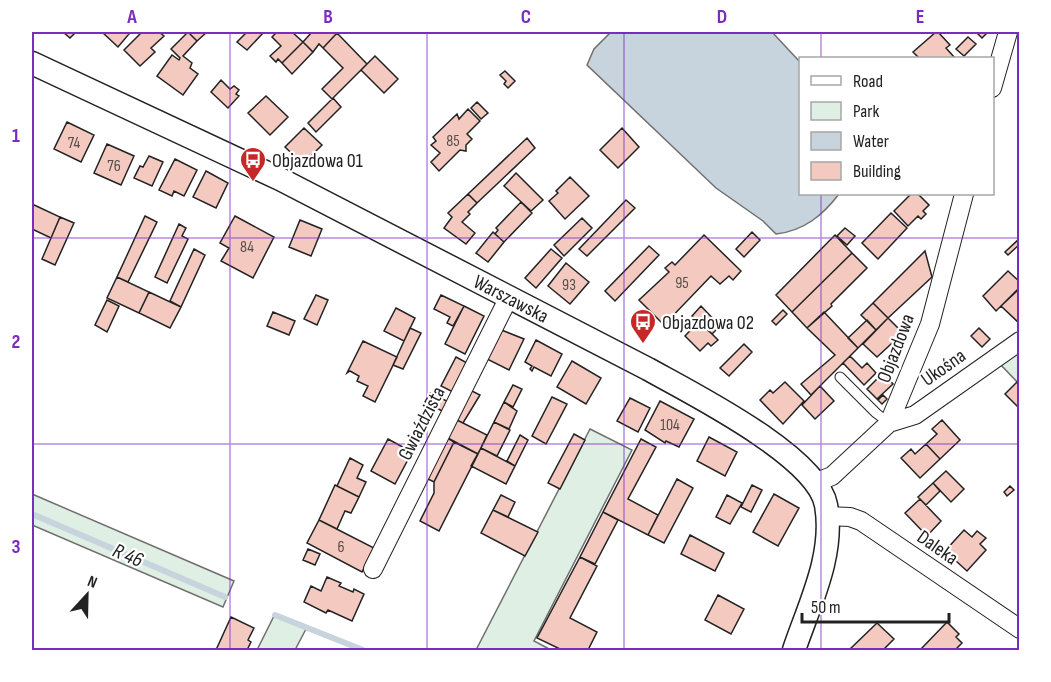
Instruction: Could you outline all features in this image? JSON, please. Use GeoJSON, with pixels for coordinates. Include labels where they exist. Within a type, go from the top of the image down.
{"type":"FeatureCollection","features":[{"type":"Feature","properties":{"kind":"street"},"geometry":{"type":"LineString","coordinates":[[994,84],[1008,32]]}},
{"type":"Feature","properties":{"kind":"street","name":"Warszawska"},"geometry":{"type":"LineString","coordinates":[[32,63],[280,178],[648,369],[756,432],[792,460],[814,483],[825,502],[828,534],[823,560],[794,651]]}},
{"type":"Feature","properties":{"kind":"street","name":"Objazdowa"},"geometry":{"type":"LineString","coordinates":[[814,483],[832,476],[889,423],[930,324],[964,195]]}},
{"type":"Feature","properties":{"kind":"street","name":"Gwiaździsta"},"geometry":{"type":"LineString","coordinates":[[373,569],[509,297]]}},
{"type":"Feature","properties":{"kind":"street","name":"Ukośna"},"geometry":{"type":"LineString","coordinates":[[889,423],[915,415],[1020,341]]}},
{"type":"Feature","properties":{"kind":"street","name":"Daleka"},"geometry":{"type":"LineString","coordinates":[[827,516],[850,517],[861,521],[1020,629]]}},
{"type":"Feature","properties":{"kind":"lane"},"geometry":{"type":"LineString","coordinates":[[840,377],[889,423]]}},
{"type":"Feature","properties":{"kind":"green space"},"geometry":{"type":"Polygon","coordinates":[[[1019,351],[1019,384],[1001,365],[1019,351]]]}},
{"type":"Feature","properties":{"kind":"green space"},"geometry":{"type":"Polygon","coordinates":[[[590,429],[632,450],[534,641],[551,650],[476,650],[590,429]]]}},
{"type":"Feature","properties":{"kind":"green space"},"geometry":{"type":"Polygon","coordinates":[[[32,494],[234,581],[223,607],[32,525],[32,494]]]}},
{"type":"Feature","properties":{"kind":"green space"},"geometry":{"type":"Polygon","coordinates":[[[274,616],[306,629],[295,650],[257,650],[274,616]]]}},
{"type":"Feature","properties":{"kind":"water"},"geometry":{"type":"Polygon","coordinates":[[[611,32],[772,32],[799,61],[799,195],[838,195],[812,221],[804,226],[776,234],[763,221],[716,188],[587,65],[594,49],[611,32]]]}},
{"type":"Feature","properties":{"kind":"building"},"geometry":{"type":"Polygon","coordinates":[[[63,32],[76,32],[70,38],[63,32]]]}},
{"type":"Feature","properties":{"kind":"building"},"geometry":{"type":"Polygon","coordinates":[[[102,32],[126,32],[129,34],[118,47],[102,32]]]}},
{"type":"Feature","properties":{"kind":"building"},"geometry":{"type":"Polygon","coordinates":[[[142,32],[159,32],[164,36],[151,48],[155,52],[140,66],[124,50],[142,32]]]}},
{"type":"Feature","properties":{"kind":"building"},"geometry":{"type":"Polygon","coordinates":[[[188,32],[197,41],[183,56],[192,63],[190,68],[198,74],[183,95],[157,76],[172,55],[179,60],[180,58],[171,49],[188,32]]]}},
{"type":"Feature","properties":{"kind":"building"},"geometry":{"type":"Polygon","coordinates":[[[188,32],[207,32],[197,41],[188,32]]]}},
{"type":"Feature","properties":{"kind":"building"},"geometry":{"type":"Polygon","coordinates":[[[247,32],[264,32],[247,50],[237,42],[247,32]]]}},
{"type":"Feature","properties":{"kind":"building"},"geometry":{"type":"Polygon","coordinates":[[[277,32],[292,32],[303,42],[282,63],[278,59],[276,62],[270,56],[281,46],[272,37],[277,32]]]}},
{"type":"Feature","properties":{"kind":"building"},"geometry":{"type":"Polygon","coordinates":[[[312,32],[337,33],[323,48],[319,44],[313,52],[303,42],[312,32]]]}},
{"type":"Feature","properties":{"kind":"building"},"geometry":{"type":"Polygon","coordinates":[[[938,32],[950,45],[946,48],[954,57],[918,57],[913,52],[938,32]]]}},
{"type":"Feature","properties":{"kind":"building"},"geometry":{"type":"Polygon","coordinates":[[[978,32],[988,32],[982,38],[978,32]]]}},
{"type":"Feature","properties":{"kind":"building"},"geometry":{"type":"Polygon","coordinates":[[[337,33],[367,64],[332,99],[322,89],[343,68],[323,48],[337,33]]]}},
{"type":"Feature","properties":{"kind":"building"},"geometry":{"type":"Polygon","coordinates":[[[968,37],[976,44],[964,56],[956,49],[968,37]]]}},
{"type":"Feature","properties":{"kind":"building"},"geometry":{"type":"Polygon","coordinates":[[[303,42],[313,52],[292,74],[282,63],[303,42]]]}},
{"type":"Feature","properties":{"kind":"building"},"geometry":{"type":"Polygon","coordinates":[[[375,56],[398,79],[384,93],[361,70],[375,56]]]}},
{"type":"Feature","properties":{"kind":"building"},"geometry":{"type":"Polygon","coordinates":[[[505,71],[515,81],[508,88],[504,84],[506,81],[500,75],[505,71]]]}},
{"type":"Feature","properties":{"kind":"building"},"geometry":{"type":"Polygon","coordinates":[[[221,80],[230,89],[234,86],[239,90],[236,94],[239,96],[228,108],[211,92],[221,80]]]}},
{"type":"Feature","properties":{"kind":"building"},"geometry":{"type":"Polygon","coordinates":[[[266,96],[288,117],[270,135],[248,113],[266,96]]]}},
{"type":"Feature","properties":{"kind":"building"},"geometry":{"type":"Polygon","coordinates":[[[333,98],[341,107],[316,132],[308,123],[333,98]]]}},
{"type":"Feature","properties":{"kind":"building"},"geometry":{"type":"Polygon","coordinates":[[[477,102],[488,113],[481,119],[471,108],[477,102]]]}},
{"type":"Feature","properties":{"kind":"building"},"geometry":{"type":"Polygon","coordinates":[[[468,109],[480,121],[467,134],[472,139],[466,145],[466,151],[460,150],[439,171],[431,162],[440,153],[431,145],[436,141],[433,137],[457,114],[459,119],[468,109]]]}},
{"type":"Feature","properties":{"kind":"building"},"geometry":{"type":"Polygon","coordinates":[[[67,122],[94,135],[81,162],[54,149],[67,122]]]}},
{"type":"Feature","properties":{"kind":"building"},"geometry":{"type":"Polygon","coordinates":[[[304,128],[322,145],[303,164],[285,147],[304,128]]]}},
{"type":"Feature","properties":{"kind":"building"},"geometry":{"type":"Polygon","coordinates":[[[622,128],[639,147],[618,168],[600,150],[622,128]]]}},
{"type":"Feature","properties":{"kind":"building"},"geometry":{"type":"Polygon","coordinates":[[[527,138],[535,148],[477,203],[468,194],[527,138]]]}},
{"type":"Feature","properties":{"kind":"building"},"geometry":{"type":"Polygon","coordinates":[[[107,144],[134,156],[121,185],[94,173],[107,144]]]}},
{"type":"Feature","properties":{"kind":"building"},"geometry":{"type":"Polygon","coordinates":[[[149,156],[163,162],[152,186],[134,178],[140,166],[143,167],[149,156]]]}},
{"type":"Feature","properties":{"kind":"building"},"geometry":{"type":"Polygon","coordinates":[[[175,159],[197,170],[184,196],[174,191],[172,196],[159,190],[175,159]]]}},
{"type":"Feature","properties":{"kind":"building"},"geometry":{"type":"Polygon","coordinates":[[[206,171],[228,183],[216,208],[193,197],[206,171]]]}},
{"type":"Feature","properties":{"kind":"building"},"geometry":{"type":"Polygon","coordinates":[[[516,173],[543,200],[531,211],[504,186],[516,173]]]}},
{"type":"Feature","properties":{"kind":"building"},"geometry":{"type":"Polygon","coordinates":[[[570,177],[589,196],[565,219],[549,201],[570,177]]]}},
{"type":"Feature","properties":{"kind":"building"},"geometry":{"type":"Polygon","coordinates":[[[468,194],[477,203],[462,222],[475,233],[466,244],[444,228],[452,217],[448,213],[468,194]]]}},
{"type":"Feature","properties":{"kind":"building"},"geometry":{"type":"Polygon","coordinates":[[[910,195],[919,195],[929,205],[923,211],[926,214],[921,219],[918,216],[908,226],[894,211],[910,195]]]}},
{"type":"Feature","properties":{"kind":"building"},"geometry":{"type":"Polygon","coordinates":[[[626,200],[635,208],[587,256],[579,249],[626,200]]]}},
{"type":"Feature","properties":{"kind":"building"},"geometry":{"type":"Polygon","coordinates":[[[521,202],[532,213],[504,242],[495,234],[498,230],[496,228],[521,202]]]}},
{"type":"Feature","properties":{"kind":"building"},"geometry":{"type":"Polygon","coordinates":[[[32,204],[60,217],[51,238],[32,229],[32,204]]]}},
{"type":"Feature","properties":{"kind":"building"},"geometry":{"type":"Polygon","coordinates":[[[891,213],[907,228],[878,259],[862,243],[891,213]]]}},
{"type":"Feature","properties":{"kind":"building"},"geometry":{"type":"Polygon","coordinates":[[[145,216],[157,222],[128,282],[117,277],[145,216]]]}},
{"type":"Feature","properties":{"kind":"building"},"geometry":{"type":"Polygon","coordinates":[[[235,216],[274,237],[253,278],[221,261],[229,248],[220,243],[235,216]]]}},
{"type":"Feature","properties":{"kind":"building"},"geometry":{"type":"Polygon","coordinates":[[[60,217],[74,223],[55,265],[42,259],[60,217]]]}},
{"type":"Feature","properties":{"kind":"building"},"geometry":{"type":"Polygon","coordinates":[[[582,218],[592,228],[564,256],[554,245],[582,218]]]}},
{"type":"Feature","properties":{"kind":"building"},"geometry":{"type":"Polygon","coordinates":[[[300,220],[322,229],[311,256],[289,247],[300,220]]]}},
{"type":"Feature","properties":{"kind":"building"},"geometry":{"type":"Polygon","coordinates":[[[179,224],[186,228],[182,236],[188,239],[167,283],[155,277],[179,224]]]}},
{"type":"Feature","properties":{"kind":"building"},"geometry":{"type":"Polygon","coordinates":[[[845,228],[855,236],[847,245],[837,236],[845,228]]]}},
{"type":"Feature","properties":{"kind":"building"},"geometry":{"type":"Polygon","coordinates":[[[493,232],[504,242],[488,262],[476,253],[493,232]]]}},
{"type":"Feature","properties":{"kind":"building"},"geometry":{"type":"Polygon","coordinates":[[[752,232],[760,240],[744,257],[736,249],[752,232]]]}},
{"type":"Feature","properties":{"kind":"building"},"geometry":{"type":"Polygon","coordinates":[[[704,235],[741,271],[733,280],[729,276],[720,284],[711,276],[664,325],[639,300],[669,272],[665,268],[672,262],[675,265],[704,235]]]}},
{"type":"Feature","properties":{"kind":"building"},"geometry":{"type":"Polygon","coordinates":[[[835,235],[852,253],[792,312],[776,295],[835,235]]]}},
{"type":"Feature","properties":{"kind":"building"},"geometry":{"type":"Polygon","coordinates":[[[1020,238],[1020,244],[1008,255],[1005,252],[1020,238]]]}},
{"type":"Feature","properties":{"kind":"building"},"geometry":{"type":"Polygon","coordinates":[[[649,246],[659,255],[615,301],[605,291],[649,246]]]}},
{"type":"Feature","properties":{"kind":"building"},"geometry":{"type":"Polygon","coordinates":[[[194,249],[205,255],[181,307],[170,301],[194,249]]]}},
{"type":"Feature","properties":{"kind":"building"},"geometry":{"type":"Polygon","coordinates":[[[551,249],[562,258],[536,288],[525,278],[551,249]]]}},
{"type":"Feature","properties":{"kind":"building"},"geometry":{"type":"Polygon","coordinates":[[[925,251],[932,277],[888,318],[873,303],[925,251]]]}},
{"type":"Feature","properties":{"kind":"building"},"geometry":{"type":"Polygon","coordinates":[[[852,253],[867,268],[831,304],[832,306],[807,328],[792,312],[852,253]]]}},
{"type":"Feature","properties":{"kind":"building"},"geometry":{"type":"Polygon","coordinates":[[[566,263],[589,282],[570,304],[548,286],[566,263]]]}},
{"type":"Feature","properties":{"kind":"building"},"geometry":{"type":"Polygon","coordinates":[[[1008,271],[1020,282],[1020,287],[996,311],[983,296],[1008,271]]]}},
{"type":"Feature","properties":{"kind":"building"},"geometry":{"type":"Polygon","coordinates":[[[117,277],[149,292],[139,313],[107,298],[117,277]]]}},
{"type":"Feature","properties":{"kind":"building"},"geometry":{"type":"Polygon","coordinates":[[[1020,288],[1020,324],[1001,306],[1020,288]]]}},
{"type":"Feature","properties":{"kind":"building"},"geometry":{"type":"Polygon","coordinates":[[[149,292],[181,307],[170,328],[139,313],[149,292]]]}},
{"type":"Feature","properties":{"kind":"building"},"geometry":{"type":"Polygon","coordinates":[[[316,295],[328,300],[317,325],[304,319],[316,295]]]}},
{"type":"Feature","properties":{"kind":"building"},"geometry":{"type":"Polygon","coordinates":[[[441,295],[464,306],[453,326],[447,323],[450,317],[434,309],[441,295]]]}},
{"type":"Feature","properties":{"kind":"building"},"geometry":{"type":"Polygon","coordinates":[[[107,300],[119,306],[107,332],[95,325],[107,300]]]}},
{"type":"Feature","properties":{"kind":"building"},"geometry":{"type":"Polygon","coordinates":[[[873,303],[888,318],[876,330],[861,315],[873,303]]]}},
{"type":"Feature","properties":{"kind":"building"},"geometry":{"type":"Polygon","coordinates":[[[464,306],[484,316],[465,354],[445,344],[464,306]]]}},
{"type":"Feature","properties":{"kind":"building"},"geometry":{"type":"Polygon","coordinates":[[[701,306],[720,326],[712,334],[692,316],[701,306]]]}},
{"type":"Feature","properties":{"kind":"building"},"geometry":{"type":"Polygon","coordinates":[[[396,308],[415,318],[404,341],[384,331],[396,308]]]}},
{"type":"Feature","properties":{"kind":"building"},"geometry":{"type":"Polygon","coordinates":[[[783,310],[787,314],[776,325],[772,321],[783,310]]]}},
{"type":"Feature","properties":{"kind":"building"},"geometry":{"type":"Polygon","coordinates":[[[273,312],[295,321],[289,335],[267,326],[273,312]]]}},
{"type":"Feature","properties":{"kind":"building"},"geometry":{"type":"Polygon","coordinates":[[[824,312],[858,348],[811,395],[801,384],[835,355],[807,328],[824,312]]]}},
{"type":"Feature","properties":{"kind":"building"},"geometry":{"type":"Polygon","coordinates":[[[888,318],[903,333],[877,357],[863,344],[888,318]]]}},
{"type":"Feature","properties":{"kind":"building"},"geometry":{"type":"Polygon","coordinates":[[[867,320],[876,330],[858,348],[848,338],[867,320]]]}},
{"type":"Feature","properties":{"kind":"building"},"geometry":{"type":"Polygon","coordinates":[[[699,321],[718,340],[711,346],[708,343],[700,351],[685,336],[699,321]]]}},
{"type":"Feature","properties":{"kind":"building"},"geometry":{"type":"Polygon","coordinates":[[[410,328],[421,333],[403,369],[393,365],[410,328]]]}},
{"type":"Feature","properties":{"kind":"building"},"geometry":{"type":"Polygon","coordinates":[[[979,328],[990,339],[982,347],[971,336],[979,328]]]}},
{"type":"Feature","properties":{"kind":"building"},"geometry":{"type":"Polygon","coordinates":[[[499,329],[524,339],[509,370],[485,358],[499,329]]]}},
{"type":"Feature","properties":{"kind":"building"},"geometry":{"type":"Polygon","coordinates":[[[536,340],[562,354],[551,376],[534,367],[532,371],[530,369],[532,366],[525,362],[536,340]]]}},
{"type":"Feature","properties":{"kind":"building"},"geometry":{"type":"Polygon","coordinates":[[[363,341],[397,357],[375,402],[363,396],[368,386],[357,381],[359,376],[350,371],[347,373],[363,341]]]}},
{"type":"Feature","properties":{"kind":"building"},"geometry":{"type":"Polygon","coordinates":[[[744,344],[752,352],[729,376],[720,368],[744,344]]]}},
{"type":"Feature","properties":{"kind":"building"},"geometry":{"type":"Polygon","coordinates":[[[850,356],[862,368],[867,363],[876,373],[864,385],[843,363],[850,356]]]}},
{"type":"Feature","properties":{"kind":"building"},"geometry":{"type":"Polygon","coordinates":[[[456,357],[469,364],[455,393],[441,386],[456,357]]]}},
{"type":"Feature","properties":{"kind":"building"},"geometry":{"type":"Polygon","coordinates":[[[572,361],[601,378],[586,404],[557,387],[572,361]]]}},
{"type":"Feature","properties":{"kind":"building"},"geometry":{"type":"Polygon","coordinates":[[[883,373],[893,384],[877,399],[867,389],[883,373]]]}},
{"type":"Feature","properties":{"kind":"building"},"geometry":{"type":"Polygon","coordinates":[[[785,382],[804,401],[783,424],[760,400],[770,390],[773,393],[785,382]]]}},
{"type":"Feature","properties":{"kind":"building"},"geometry":{"type":"Polygon","coordinates":[[[1017,382],[1020,385],[1020,403],[1017,406],[1005,394],[1017,382]]]}},
{"type":"Feature","properties":{"kind":"building"},"geometry":{"type":"Polygon","coordinates":[[[513,385],[522,389],[513,407],[504,402],[513,385]]]}},
{"type":"Feature","properties":{"kind":"building"},"geometry":{"type":"Polygon","coordinates":[[[820,386],[834,401],[815,419],[802,405],[820,386]]]}},
{"type":"Feature","properties":{"kind":"building"},"geometry":{"type":"Polygon","coordinates":[[[468,389],[480,395],[463,423],[453,418],[468,389]]]}},
{"type":"Feature","properties":{"kind":"building"},"geometry":{"type":"Polygon","coordinates":[[[430,393],[449,402],[444,412],[425,402],[430,393]]]}},
{"type":"Feature","properties":{"kind":"building"},"geometry":{"type":"Polygon","coordinates":[[[883,395],[887,399],[882,404],[878,400],[883,395]]]}},
{"type":"Feature","properties":{"kind":"building"},"geometry":{"type":"Polygon","coordinates":[[[552,397],[567,404],[546,444],[532,436],[552,397]]]}},
{"type":"Feature","properties":{"kind":"building"},"geometry":{"type":"Polygon","coordinates":[[[630,398],[650,408],[638,432],[617,421],[630,398]]]}},
{"type":"Feature","properties":{"kind":"building"},"geometry":{"type":"Polygon","coordinates":[[[660,401],[694,419],[679,447],[666,441],[665,443],[645,430],[660,401]]]}},
{"type":"Feature","properties":{"kind":"building"},"geometry":{"type":"Polygon","coordinates":[[[504,402],[517,411],[509,429],[494,422],[504,402]]]}},
{"type":"Feature","properties":{"kind":"building"},"geometry":{"type":"Polygon","coordinates":[[[453,418],[487,435],[478,454],[444,436],[453,418]]]}},
{"type":"Feature","properties":{"kind":"building"},"geometry":{"type":"Polygon","coordinates":[[[942,420],[960,440],[940,459],[926,444],[937,434],[932,429],[942,420]]]}},
{"type":"Feature","properties":{"kind":"building"},"geometry":{"type":"Polygon","coordinates":[[[494,422],[510,430],[497,456],[481,448],[494,422]]]}},
{"type":"Feature","properties":{"kind":"building"},"geometry":{"type":"Polygon","coordinates":[[[574,434],[585,440],[560,489],[548,483],[574,434]]]}},
{"type":"Feature","properties":{"kind":"building"},"geometry":{"type":"Polygon","coordinates":[[[520,435],[528,440],[515,466],[507,461],[520,435]]]}},
{"type":"Feature","properties":{"kind":"building"},"geometry":{"type":"Polygon","coordinates":[[[444,436],[454,442],[434,482],[424,477],[444,436]]]}},
{"type":"Feature","properties":{"kind":"building"},"geometry":{"type":"Polygon","coordinates":[[[709,437],[737,452],[725,476],[697,461],[709,437]]]}},
{"type":"Feature","properties":{"kind":"building"},"geometry":{"type":"Polygon","coordinates":[[[388,439],[412,452],[395,484],[371,471],[388,439]]]}},
{"type":"Feature","properties":{"kind":"building"},"geometry":{"type":"Polygon","coordinates":[[[641,439],[656,447],[628,499],[658,515],[648,535],[603,512],[641,439]]]}},
{"type":"Feature","properties":{"kind":"building"},"geometry":{"type":"Polygon","coordinates":[[[454,442],[478,454],[439,531],[420,521],[434,493],[434,482],[454,442]]]}},
{"type":"Feature","properties":{"kind":"building"},"geometry":{"type":"Polygon","coordinates":[[[926,444],[940,459],[920,478],[901,458],[911,449],[915,454],[926,444]]]}},
{"type":"Feature","properties":{"kind":"building"},"geometry":{"type":"Polygon","coordinates":[[[481,448],[515,466],[506,484],[471,466],[481,448]]]}},
{"type":"Feature","properties":{"kind":"building"},"geometry":{"type":"Polygon","coordinates":[[[350,458],[363,465],[357,478],[366,482],[359,497],[337,486],[350,458]]]}},
{"type":"Feature","properties":{"kind":"building"},"geometry":{"type":"Polygon","coordinates":[[[946,471],[964,489],[951,502],[933,483],[946,471]]]}},
{"type":"Feature","properties":{"kind":"building"},"geometry":{"type":"Polygon","coordinates":[[[677,479],[693,488],[664,543],[648,535],[677,479]]]}},
{"type":"Feature","properties":{"kind":"building"},"geometry":{"type":"Polygon","coordinates":[[[933,483],[940,491],[926,505],[918,497],[933,483]]]}},
{"type":"Feature","properties":{"kind":"building"},"geometry":{"type":"Polygon","coordinates":[[[335,485],[359,497],[351,513],[345,511],[337,529],[319,520],[335,485]]]}},
{"type":"Feature","properties":{"kind":"building"},"geometry":{"type":"Polygon","coordinates":[[[752,485],[762,490],[751,512],[741,507],[752,485]]]}},
{"type":"Feature","properties":{"kind":"building"},"geometry":{"type":"Polygon","coordinates":[[[1010,486],[1014,490],[1007,496],[1004,492],[1010,486]]]}},
{"type":"Feature","properties":{"kind":"building"},"geometry":{"type":"Polygon","coordinates":[[[774,494],[799,508],[778,546],[753,532],[774,494]]]}},
{"type":"Feature","properties":{"kind":"building"},"geometry":{"type":"Polygon","coordinates":[[[501,495],[515,502],[508,517],[493,510],[501,495]]]}},
{"type":"Feature","properties":{"kind":"building"},"geometry":{"type":"Polygon","coordinates":[[[727,495],[742,503],[730,524],[716,517],[727,495]]]}},
{"type":"Feature","properties":{"kind":"building"},"geometry":{"type":"Polygon","coordinates":[[[920,499],[941,521],[927,536],[905,513],[920,499]]]}},
{"type":"Feature","properties":{"kind":"building"},"geometry":{"type":"Polygon","coordinates":[[[493,510],[538,532],[525,556],[481,533],[493,510]]]}},
{"type":"Feature","properties":{"kind":"building"},"geometry":{"type":"Polygon","coordinates":[[[603,512],[618,520],[595,564],[580,557],[603,512]]]}},
{"type":"Feature","properties":{"kind":"building"},"geometry":{"type":"Polygon","coordinates":[[[319,520],[374,548],[362,572],[307,543],[319,520]]]}},
{"type":"Feature","properties":{"kind":"building"},"geometry":{"type":"Polygon","coordinates":[[[964,530],[972,537],[977,531],[986,538],[980,544],[986,550],[967,571],[945,551],[964,530]]]}},
{"type":"Feature","properties":{"kind":"building"},"geometry":{"type":"Polygon","coordinates":[[[690,535],[724,553],[715,571],[681,554],[690,535]]]}},
{"type":"Feature","properties":{"kind":"building"},"geometry":{"type":"Polygon","coordinates":[[[308,549],[320,554],[315,565],[303,560],[308,549]]]}},
{"type":"Feature","properties":{"kind":"building"},"geometry":{"type":"Polygon","coordinates":[[[580,557],[597,566],[570,618],[597,632],[588,650],[562,650],[537,638],[580,557]]]}},
{"type":"Feature","properties":{"kind":"building"},"geometry":{"type":"Polygon","coordinates":[[[327,577],[341,583],[339,586],[364,594],[352,621],[328,610],[326,613],[304,602],[311,586],[321,591],[327,577]]]}},
{"type":"Feature","properties":{"kind":"building"},"geometry":{"type":"Polygon","coordinates":[[[718,595],[744,609],[731,634],[705,620],[718,595]]]}},
{"type":"Feature","properties":{"kind":"building"},"geometry":{"type":"Polygon","coordinates":[[[231,617],[254,628],[248,640],[251,642],[247,650],[216,650],[231,617]]]}},
{"type":"Feature","properties":{"kind":"building"},"geometry":{"type":"Polygon","coordinates":[[[947,622],[959,634],[956,637],[962,643],[955,650],[920,650],[947,622]]]}},
{"type":"Feature","properties":{"kind":"building"},"geometry":{"type":"Polygon","coordinates":[[[877,623],[894,639],[883,650],[849,650],[877,623]]]}},
{"type":"Feature","properties":{"kind":"waterway","name":"R 46"},"geometry":{"type":"LineString","coordinates":[[32,514],[225,597]]}},
{"type":"Feature","properties":{"kind":"waterway","name":"R 46"},"geometry":{"type":"LineString","coordinates":[[275,615],[363,650]]}},
{"type":"Feature","properties":{"kind":"place","name":"Objazdowa 01"},"geometry":{"type":"Point","coordinates":[253,183]}},
{"type":"Feature","properties":{"kind":"place","name":"Objazdowa 02"},"geometry":{"type":"Point","coordinates":[643,345]}}]}
